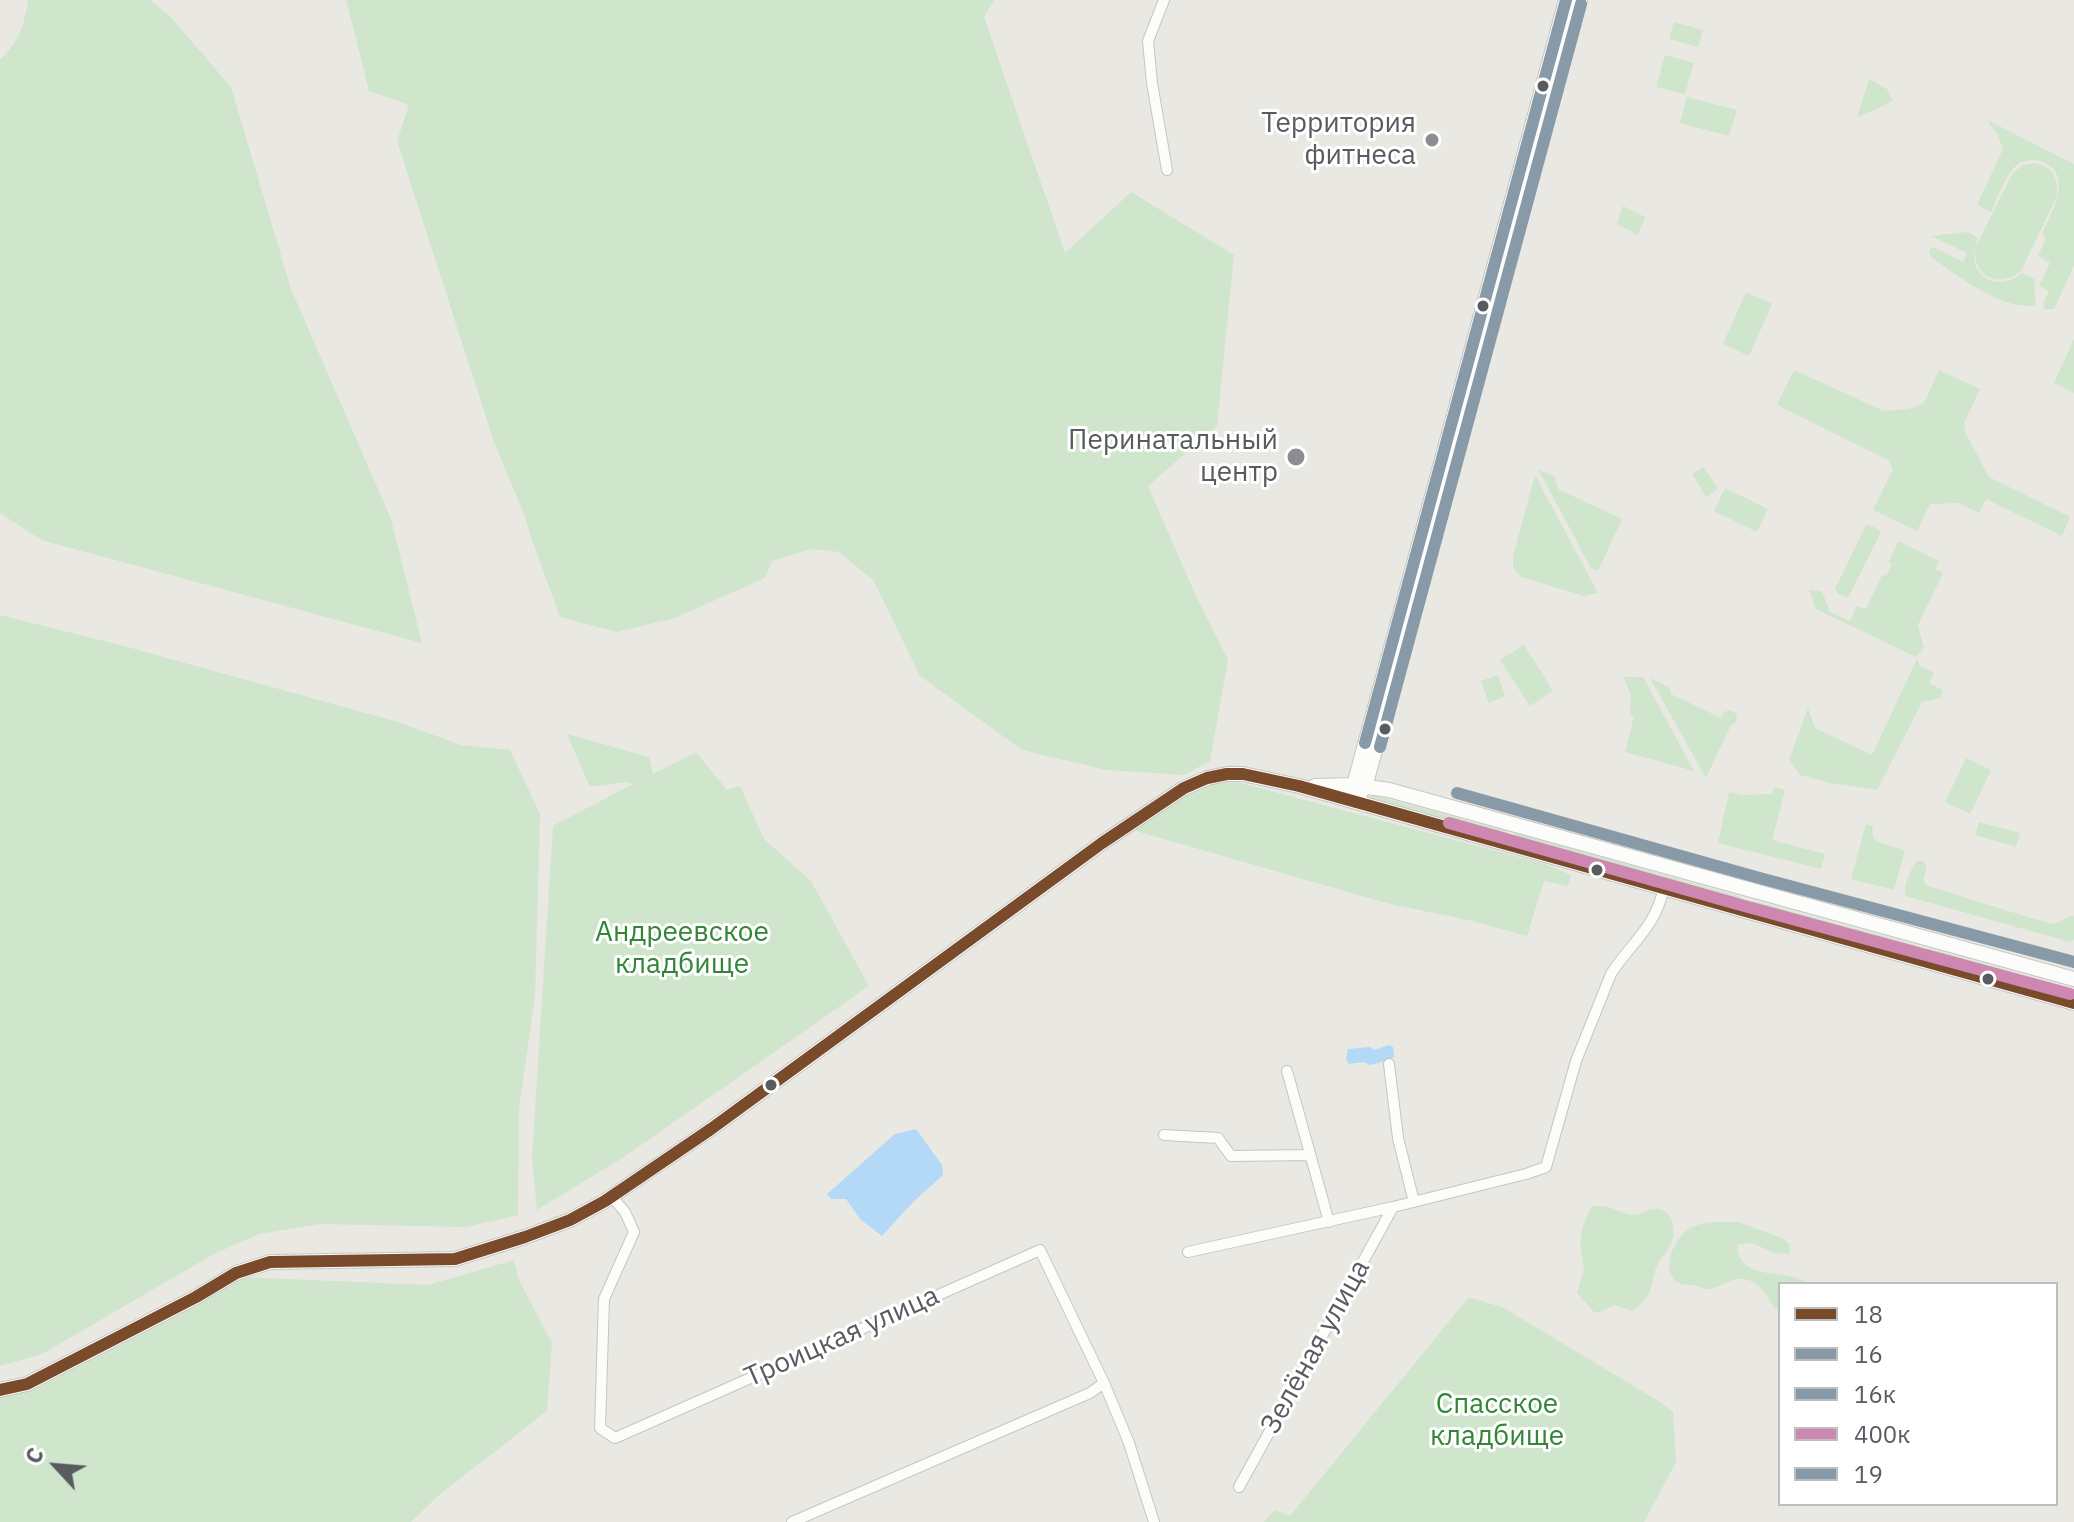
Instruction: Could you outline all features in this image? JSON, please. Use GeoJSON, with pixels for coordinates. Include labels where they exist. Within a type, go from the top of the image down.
{"type":"FeatureCollection","features":[{"type":"Feature","properties":{"kind":"main road"},"geometry":{"type":"LineString","coordinates":[[1358,795],[1566,0]]}},
{"type":"Feature","properties":{"kind":"main road"},"geometry":{"type":"LineString","coordinates":[[1299,786],[1329,785],[1343,780],[1367,757],[1580,0]]}},
{"type":"Feature","properties":{"kind":"main road"},"geometry":{"type":"LineString","coordinates":[[1367,757],[1380,783],[1389,790],[2074,979]]}},
{"type":"Feature","properties":{"kind":"main road"},"geometry":{"type":"LineString","coordinates":[[0,1390],[27,1384],[196,1297],[236,1273],[270,1262],[455,1259],[570,1220],[720,1122],[1102,843],[1184,788],[1207,778],[1243,774],[1358,795],[1389,790]]}},
{"type":"Feature","properties":{"kind":"main road"},"geometry":{"type":"LineString","coordinates":[[1329,785],[1664,888],[2074,1003]]}},
{"type":"Feature","properties":{"kind":"street"},"geometry":{"type":"LineString","coordinates":[[1164,0],[1148,41],[1150,73],[1167,170]]}},
{"type":"Feature","properties":{"kind":"street"},"geometry":{"type":"LineString","coordinates":[[1188,1252],[1393,1207],[1546,1167],[1576,1061],[1611,974],[1642,936],[1660,907],[1664,888]]}},
{"type":"Feature","properties":{"kind":"street"},"geometry":{"type":"LineString","coordinates":[[1747,911],[1747,897],[1752,892]]}},
{"type":"Feature","properties":{"kind":"street"},"geometry":{"type":"LineString","coordinates":[[1914,959],[1923,946],[1921,938]]}},
{"type":"Feature","properties":{"kind":"street"},"geometry":{"type":"LineString","coordinates":[[1389,1064],[1398,1138],[1414,1202]]}},
{"type":"Feature","properties":{"kind":"street"},"geometry":{"type":"LineString","coordinates":[[1287,1071],[1329,1222]]}},
{"type":"Feature","properties":{"kind":"street"},"geometry":{"type":"LineString","coordinates":[[1164,1135],[1218,1138],[1231,1156],[1310,1155]]}},
{"type":"Feature","properties":{"kind":"street","name":"Троицкая улица"},"geometry":{"type":"LineString","coordinates":[[611,1196],[625,1212],[634,1232],[604,1299],[600,1428],[615,1438],[1040,1250],[1104,1383],[1129,1443],[1154,1522]]}},
{"type":"Feature","properties":{"kind":"street","name":"Зелёная улица"},"geometry":{"type":"LineString","coordinates":[[1239,1487],[1393,1207]]}},
{"type":"Feature","properties":{"kind":"street"},"geometry":{"type":"LineString","coordinates":[[792,1522],[1090,1393],[1104,1383]]}},
{"type":"Feature","properties":{"kind":"green space"},"geometry":{"type":"Polygon","coordinates":[[[28,0],[150,0],[170,16],[231,87],[291,289],[391,519],[422,643],[41,540],[0,513],[0,60],[20,33],[28,0]]]}},
{"type":"Feature","properties":{"kind":"green space"},"geometry":{"type":"Polygon","coordinates":[[[346,0],[994,0],[984,17],[1065,253],[1131,192],[1234,255],[1217,426],[1148,486],[1195,594],[1228,660],[1210,761],[1184,775],[1106,770],[1022,750],[920,676],[874,581],[839,552],[812,549],[772,561],[765,578],[675,618],[617,632],[560,617],[524,514],[494,442],[397,141],[409,105],[369,91],[346,0]]]}},
{"type":"Feature","properties":{"kind":"green space"},"geometry":{"type":"Polygon","coordinates":[[[1674,22],[1703,30],[1698,47],[1669,39],[1674,22]]]}},
{"type":"Feature","properties":{"kind":"green space"},"geometry":{"type":"Polygon","coordinates":[[[1665,55],[1694,63],[1685,94],[1656,87],[1665,55]]]}},
{"type":"Feature","properties":{"kind":"green space"},"geometry":{"type":"Polygon","coordinates":[[[1869,79],[1887,89],[1893,101],[1857,118],[1869,79]]]}},
{"type":"Feature","properties":{"kind":"green space"},"geometry":{"type":"Polygon","coordinates":[[[1687,97],[1737,110],[1729,136],[1680,123],[1687,97]]]}},
{"type":"Feature","properties":{"kind":"green space"},"geometry":{"type":"Polygon","coordinates":[[[1987,120],[2074,164],[2074,266],[2054,309],[2044,309],[2043,303],[2049,291],[2039,286],[2050,263],[2038,256],[2046,238],[2042,234],[2058,196],[2058,176],[2044,162],[2023,162],[2007,178],[1991,212],[1977,205],[2003,149],[1987,120]]]}},
{"type":"Feature","properties":{"kind":"green space"},"geometry":{"type":"Polygon","coordinates":[[[2034,163],[2046,167],[2053,174],[2057,196],[2021,271],[2004,279],[1989,277],[1978,266],[1975,248],[2012,174],[2022,165],[2034,163]]]}},
{"type":"Feature","properties":{"kind":"green space"},"geometry":{"type":"Polygon","coordinates":[[[1623,206],[1645,217],[1638,235],[1617,224],[1623,206]]]}},
{"type":"Feature","properties":{"kind":"green space"},"geometry":{"type":"Polygon","coordinates":[[[1968,232],[1978,238],[1974,250],[1975,261],[1984,277],[2001,282],[2022,273],[2034,279],[2036,306],[2013,304],[1989,295],[1932,258],[1929,253],[1934,247],[1963,262],[1967,253],[1931,236],[1968,232]]]}},
{"type":"Feature","properties":{"kind":"green space"},"geometry":{"type":"Polygon","coordinates":[[[1746,292],[1772,304],[1749,356],[1723,344],[1746,292]]]}},
{"type":"Feature","properties":{"kind":"green space"},"geometry":{"type":"Polygon","coordinates":[[[2074,339],[2074,393],[2054,383],[2074,339]]]}},
{"type":"Feature","properties":{"kind":"green space"},"geometry":{"type":"Polygon","coordinates":[[[1794,370],[1884,411],[1909,409],[1924,403],[1939,370],[1980,389],[1964,423],[1966,434],[1989,477],[2070,517],[2062,536],[1986,499],[1979,513],[1959,503],[1930,504],[1917,531],[1873,510],[1893,469],[1888,460],[1777,405],[1794,370]]]}},
{"type":"Feature","properties":{"kind":"green space"},"geometry":{"type":"Polygon","coordinates":[[[1704,467],[1718,489],[1706,497],[1692,474],[1704,467]]]}},
{"type":"Feature","properties":{"kind":"green space"},"geometry":{"type":"Polygon","coordinates":[[[1538,469],[1555,477],[1558,489],[1622,519],[1598,571],[1591,568],[1538,469]]]}},
{"type":"Feature","properties":{"kind":"green space"},"geometry":{"type":"Polygon","coordinates":[[[1535,475],[1598,593],[1584,596],[1521,577],[1513,568],[1513,556],[1535,475]]]}},
{"type":"Feature","properties":{"kind":"green space"},"geometry":{"type":"Polygon","coordinates":[[[1725,488],[1768,509],[1757,532],[1714,511],[1725,488]]]}},
{"type":"Feature","properties":{"kind":"green space"},"geometry":{"type":"Polygon","coordinates":[[[1866,525],[1881,532],[1848,598],[1838,594],[1835,589],[1866,525]]]}},
{"type":"Feature","properties":{"kind":"green space"},"geometry":{"type":"Polygon","coordinates":[[[1898,541],[1939,561],[1935,569],[1943,573],[1918,625],[1924,648],[1916,657],[1816,609],[1809,590],[1822,591],[1830,612],[1850,621],[1857,606],[1866,609],[1882,575],[1886,576],[1898,541]]]}},
{"type":"Feature","properties":{"kind":"green space"},"geometry":{"type":"Polygon","coordinates":[[[0,615],[398,722],[461,745],[510,750],[540,814],[535,997],[519,1108],[518,1215],[466,1227],[321,1224],[259,1234],[214,1254],[42,1354],[0,1366],[0,615]]]}},
{"type":"Feature","properties":{"kind":"green space"},"geometry":{"type":"Polygon","coordinates":[[[1524,645],[1553,691],[1530,706],[1500,660],[1524,645]]]}},
{"type":"Feature","properties":{"kind":"green space"},"geometry":{"type":"Polygon","coordinates":[[[1917,659],[1920,666],[1934,673],[1929,683],[1943,690],[1940,698],[1922,702],[1877,790],[1800,775],[1789,760],[1808,708],[1815,728],[1872,755],[1917,659]]]}},
{"type":"Feature","properties":{"kind":"green space"},"geometry":{"type":"Polygon","coordinates":[[[1498,675],[1505,696],[1489,703],[1481,681],[1498,675]]]}},
{"type":"Feature","properties":{"kind":"green space"},"geometry":{"type":"Polygon","coordinates":[[[1624,677],[1643,677],[1694,771],[1625,752],[1634,716],[1630,714],[1631,696],[1624,677]]]}},
{"type":"Feature","properties":{"kind":"green space"},"geometry":{"type":"Polygon","coordinates":[[[1650,678],[1670,688],[1671,694],[1721,718],[1727,711],[1733,711],[1736,715],[1735,723],[1731,725],[1706,778],[1650,678]]]}},
{"type":"Feature","properties":{"kind":"green space","name":"Андреевское кладбище"},"geometry":{"type":"Polygon","coordinates":[[[567,734],[649,757],[653,774],[696,752],[727,790],[740,786],[764,839],[811,881],[869,986],[624,1157],[537,1210],[532,1157],[553,826],[633,784],[627,782],[590,787],[567,734]]]}},
{"type":"Feature","properties":{"kind":"green space"},"geometry":{"type":"Polygon","coordinates":[[[1966,758],[1991,770],[1970,814],[1945,802],[1966,758]]]}},
{"type":"Feature","properties":{"kind":"green space"},"geometry":{"type":"Polygon","coordinates":[[[1237,782],[1545,864],[1571,875],[1568,886],[1544,881],[1527,936],[1390,904],[1136,831],[1158,811],[1197,788],[1237,782]]]}},
{"type":"Feature","properties":{"kind":"green space"},"geometry":{"type":"Polygon","coordinates":[[[1774,787],[1785,790],[1772,840],[1825,854],[1821,869],[1718,843],[1729,792],[1772,794],[1774,787]]]}},
{"type":"Feature","properties":{"kind":"green space"},"geometry":{"type":"Polygon","coordinates":[[[1372,795],[1507,831],[1505,837],[1369,798],[1372,795]]]}},
{"type":"Feature","properties":{"kind":"green space"},"geometry":{"type":"Polygon","coordinates":[[[1979,822],[2020,833],[2016,847],[1975,835],[1979,822]]]}},
{"type":"Feature","properties":{"kind":"green space"},"geometry":{"type":"Polygon","coordinates":[[[1866,824],[1873,826],[1874,839],[1905,850],[1894,890],[1851,879],[1866,824]]]}},
{"type":"Feature","properties":{"kind":"green space"},"geometry":{"type":"Polygon","coordinates":[[[1516,833],[1741,897],[1740,904],[1514,839],[1516,833]]]}},
{"type":"Feature","properties":{"kind":"green space"},"geometry":{"type":"Polygon","coordinates":[[[1918,861],[1924,861],[1927,869],[1924,883],[1928,886],[2054,924],[2074,916],[2074,940],[2070,942],[1906,896],[1908,877],[1918,861]]]}},
{"type":"Feature","properties":{"kind":"green space"},"geometry":{"type":"Polygon","coordinates":[[[1754,901],[1916,945],[1916,950],[1753,908],[1754,901]]]}},
{"type":"Feature","properties":{"kind":"green space"},"geometry":{"type":"Polygon","coordinates":[[[1928,948],[2074,989],[2074,996],[1926,954],[1928,948]]]}},
{"type":"Feature","properties":{"kind":"green space"},"geometry":{"type":"Polygon","coordinates":[[[1594,1206],[1631,1215],[1660,1210],[1671,1220],[1671,1245],[1657,1264],[1648,1296],[1633,1311],[1614,1305],[1594,1312],[1577,1293],[1584,1269],[1580,1244],[1582,1229],[1594,1206]]]}},
{"type":"Feature","properties":{"kind":"green space"},"geometry":{"type":"Polygon","coordinates":[[[1738,1222],[1782,1238],[1789,1244],[1790,1254],[1775,1253],[1752,1243],[1737,1245],[1740,1258],[1752,1269],[1804,1282],[1778,1282],[1778,1311],[1756,1283],[1745,1279],[1735,1279],[1708,1289],[1682,1285],[1670,1273],[1670,1258],[1681,1236],[1700,1224],[1738,1222]]]}},
{"type":"Feature","properties":{"kind":"green space"},"geometry":{"type":"Polygon","coordinates":[[[514,1260],[519,1280],[552,1343],[547,1411],[439,1495],[411,1522],[0,1522],[0,1397],[21,1392],[168,1319],[239,1277],[428,1285],[514,1260]]]}},
{"type":"Feature","properties":{"kind":"green space","name":"Спасское кладбище"},"geometry":{"type":"Polygon","coordinates":[[[1469,1297],[1504,1308],[1673,1412],[1676,1462],[1644,1522],[1264,1522],[1275,1510],[1290,1516],[1469,1297]]]}},
{"type":"Feature","properties":{"kind":"water"},"geometry":{"type":"Polygon","coordinates":[[[1389,1045],[1393,1047],[1394,1057],[1389,1060],[1370,1065],[1364,1062],[1348,1064],[1348,1049],[1369,1047],[1375,1050],[1389,1045]]]}},
{"type":"Feature","properties":{"kind":"water"},"geometry":{"type":"Polygon","coordinates":[[[916,1129],[942,1165],[943,1175],[882,1236],[860,1219],[846,1199],[831,1199],[827,1194],[895,1134],[916,1129]]]}},
{"type":"Feature","properties":{"kind":"transit line","name":"16"},"geometry":{"type":"LineString","coordinates":[[1365,743],[1566,0]]}},
{"type":"Feature","properties":{"kind":"transit line","name":"16к"},"geometry":{"type":"LineString","coordinates":[[1380,747],[1581,4]]}},
{"type":"Feature","properties":{"kind":"transit line","name":"18"},"geometry":{"type":"LineString","coordinates":[[0,1390],[27,1384],[196,1297],[236,1273],[270,1262],[455,1259],[570,1220],[605,1201],[711,1129],[1102,843],[1184,788],[1227,774],[1243,774],[1299,786],[2074,1003]]}},
{"type":"Feature","properties":{"kind":"transit line","name":"19"},"geometry":{"type":"LineString","coordinates":[[1457,793],[2074,962]]}},
{"type":"Feature","properties":{"kind":"transit line","name":"400к"},"geometry":{"type":"LineString","coordinates":[[1449,823],[2070,994]]}},
{"type":"Feature","properties":{"kind":"place","name":"Территория фитнеса"},"geometry":{"type":"Point","coordinates":[1432,140]}},
{"type":"Feature","properties":{"kind":"place","name":"Перинатальный центр"},"geometry":{"type":"Point","coordinates":[1296,457]}}]}
